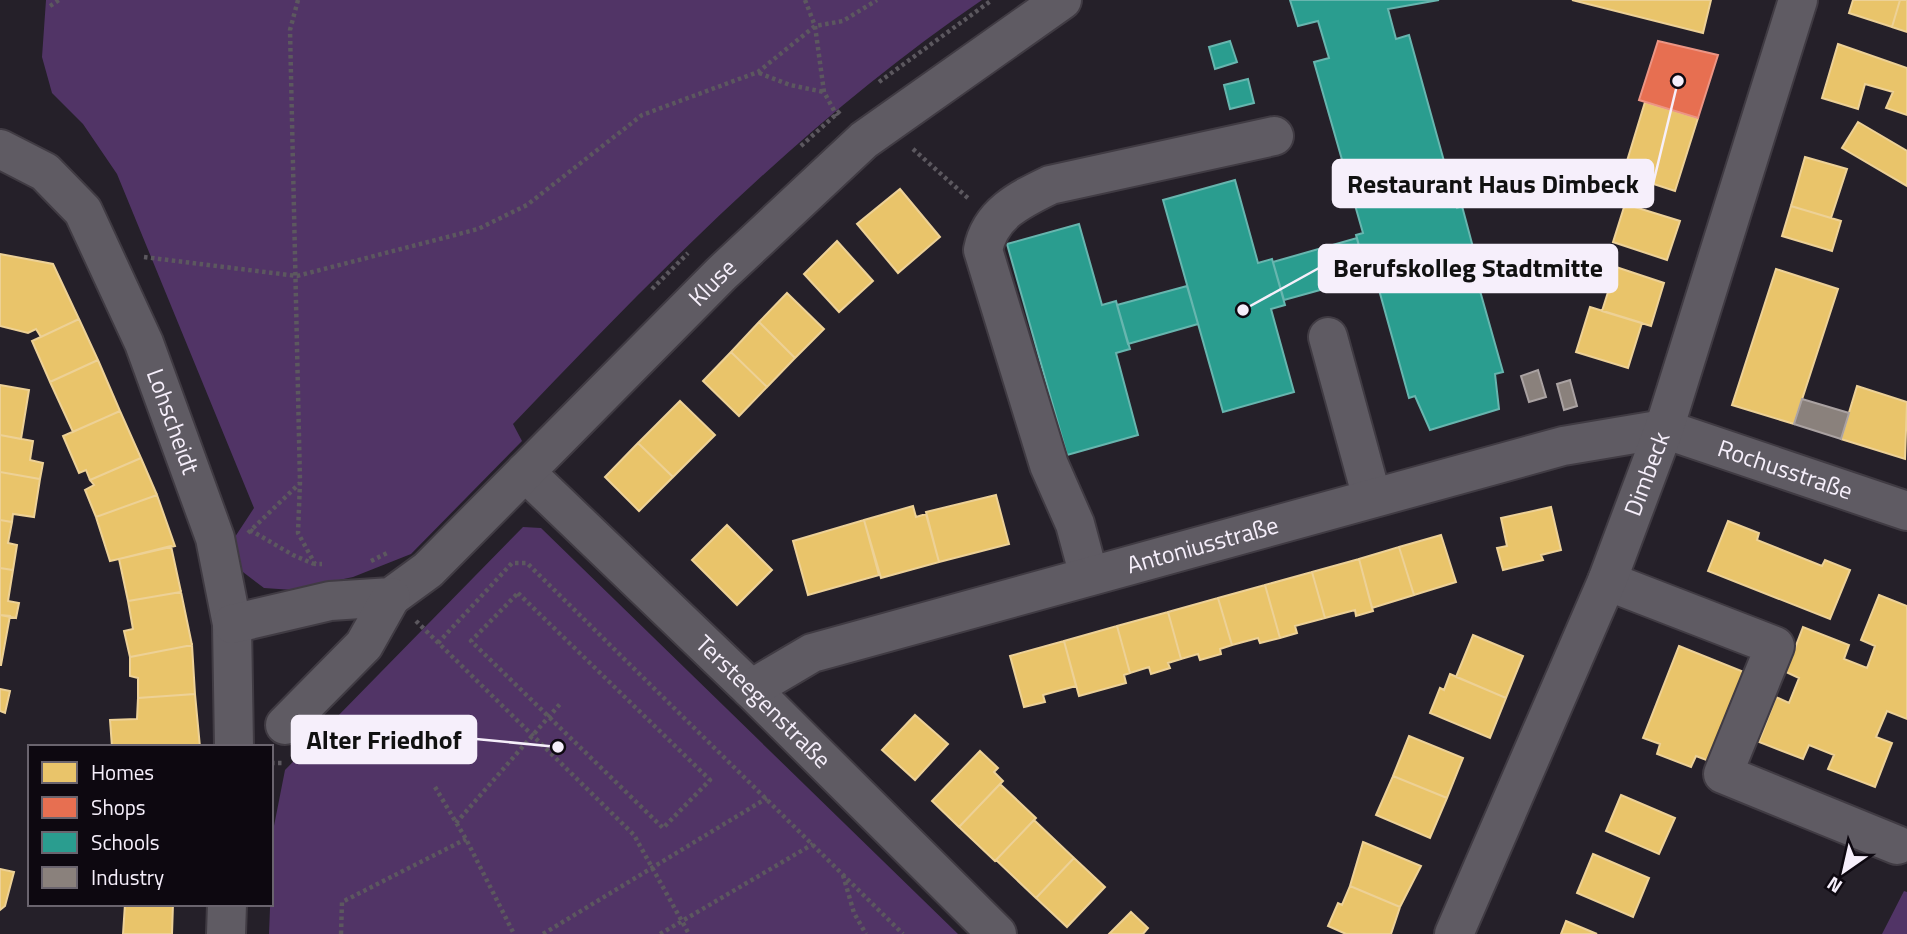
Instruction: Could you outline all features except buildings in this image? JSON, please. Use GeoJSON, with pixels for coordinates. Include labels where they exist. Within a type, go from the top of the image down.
{"type":"FeatureCollection","features":[{"type":"Feature","properties":{"kind":"street","name":"Kluse"},"geometry":{"type":"LineString","coordinates":[[285,725],[364,645],[391,597],[428,570],[721,274],[876,131],[1062,0]]}},
{"type":"Feature","properties":{"kind":"street","name":"Dimbeck"},"geometry":{"type":"LineString","coordinates":[[1454,934],[1607,581],[1664,429],[1798,0]]}},
{"type":"Feature","properties":{"kind":"street"},"geometry":{"type":"LineString","coordinates":[[1089,576],[1076,524],[1049,465],[983,250],[993,221],[1017,202],[1050,185],[1273,136]]}},
{"type":"Feature","properties":{"kind":"street","name":"Lohscheidt"},"geometry":{"type":"LineString","coordinates":[[0,149],[46,172],[83,211],[103,251],[181,439],[215,538],[232,624],[233,745]]}},
{"type":"Feature","properties":{"kind":"street"},"geometry":{"type":"LineString","coordinates":[[1328,337],[1372,498]]}},
{"type":"Feature","properties":{"kind":"street","name":"Antoniusstraße"},"geometry":{"type":"LineString","coordinates":[[751,689],[811,653],[1563,446],[1664,429]]}},
{"type":"Feature","properties":{"kind":"street","name":"Rochusstraße"},"geometry":{"type":"LineString","coordinates":[[1664,429],[1907,510]]}},
{"type":"Feature","properties":{"kind":"street","name":"Tersteegenstraße"},"geometry":{"type":"LineString","coordinates":[[525,472],[751,689],[997,934]]}},
{"type":"Feature","properties":{"kind":"street"},"geometry":{"type":"LineString","coordinates":[[1607,581],[1775,646],[1723,774],[1897,845]]}},
{"type":"Feature","properties":{"kind":"street"},"geometry":{"type":"LineString","coordinates":[[232,624],[330,601],[391,597]]}},
{"type":"Feature","properties":{"kind":"street"},"geometry":{"type":"LineString","coordinates":[[226,934],[227,906]]}},
{"type":"Feature","properties":{"kind":"path"},"geometry":{"type":"LineString","coordinates":[[50,6],[59,0]]}},
{"type":"Feature","properties":{"kind":"path"},"geometry":{"type":"LineString","coordinates":[[298,0],[290,30],[297,276],[300,482],[298,533],[315,564]]}},
{"type":"Feature","properties":{"kind":"path"},"geometry":{"type":"LineString","coordinates":[[806,0],[815,26],[824,92],[835,114],[876,131],[923,159],[993,221]]}},
{"type":"Feature","properties":{"kind":"path"},"geometry":{"type":"LineString","coordinates":[[103,251],[297,276],[478,229],[527,205],[642,115],[758,72],[815,26],[843,21],[877,0]]}},
{"type":"Feature","properties":{"kind":"path"},"geometry":{"type":"LineString","coordinates":[[758,72],[790,85],[824,92]]}},
{"type":"Feature","properties":{"kind":"path"},"geometry":{"type":"LineString","coordinates":[[244,539],[300,482]]}},
{"type":"Feature","properties":{"kind":"path"},"geometry":{"type":"LineString","coordinates":[[250,530],[293,555],[315,564],[326,565]]}},
{"type":"Feature","properties":{"kind":"path"},"geometry":{"type":"LineString","coordinates":[[360,567],[392,550]]}},
{"type":"Feature","properties":{"kind":"path"},"geometry":{"type":"LineString","coordinates":[[438,643],[512,563],[527,563],[903,934]]}},
{"type":"Feature","properties":{"kind":"path"},"geometry":{"type":"LineString","coordinates":[[518,593],[710,780],[663,828],[549,717],[471,641],[518,593]]}},
{"type":"Feature","properties":{"kind":"path"},"geometry":{"type":"LineString","coordinates":[[419,624],[634,835],[689,934]]}},
{"type":"Feature","properties":{"kind":"path"},"geometry":{"type":"LineString","coordinates":[[456,822],[560,704]]}},
{"type":"Feature","properties":{"kind":"path"},"geometry":{"type":"LineString","coordinates":[[273,763],[285,763]]}},
{"type":"Feature","properties":{"kind":"path"},"geometry":{"type":"LineString","coordinates":[[435,787],[466,839],[514,934]]}},
{"type":"Feature","properties":{"kind":"path"},"geometry":{"type":"LineString","coordinates":[[544,934],[768,799]]}},
{"type":"Feature","properties":{"kind":"path"},"geometry":{"type":"LineString","coordinates":[[341,934],[342,902],[466,839]]}},
{"type":"Feature","properties":{"kind":"path"},"geometry":{"type":"LineString","coordinates":[[660,934],[813,844]]}},
{"type":"Feature","properties":{"kind":"path"},"geometry":{"type":"LineString","coordinates":[[843,874],[854,913],[866,934]]}},
{"type":"Feature","properties":{"kind":"shaded area"},"geometry":{"type":"Polygon","coordinates":[[[46,0],[982,0],[855,95],[679,254],[513,424],[522,441],[411,554],[353,577],[293,590],[264,588],[239,569],[229,546],[254,508],[117,174],[83,124],[52,93],[42,57],[46,0]]]}},
{"type":"Feature","properties":{"kind":"shaded area"},"geometry":{"type":"Polygon","coordinates":[[[523,527],[541,528],[958,934],[269,934],[270,906],[273,906],[273,831],[285,770],[523,527]]]}},
{"type":"Feature","properties":{"kind":"shaded area"},"geometry":{"type":"Polygon","coordinates":[[[1904,891],[1907,892],[1907,934],[1882,934],[1904,891]]]}},
{"type":"Feature","properties":{"kind":"place","name":"Restaurant Haus Dimbeck"},"geometry":{"type":"Point","coordinates":[1678,81]}},
{"type":"Feature","properties":{"kind":"place","name":"Berufskolleg Stadtmitte"},"geometry":{"type":"Point","coordinates":[1243,310]}},
{"type":"Feature","properties":{"kind":"place","name":"Alter Friedhof"},"geometry":{"type":"Point","coordinates":[558,747]}}]}
